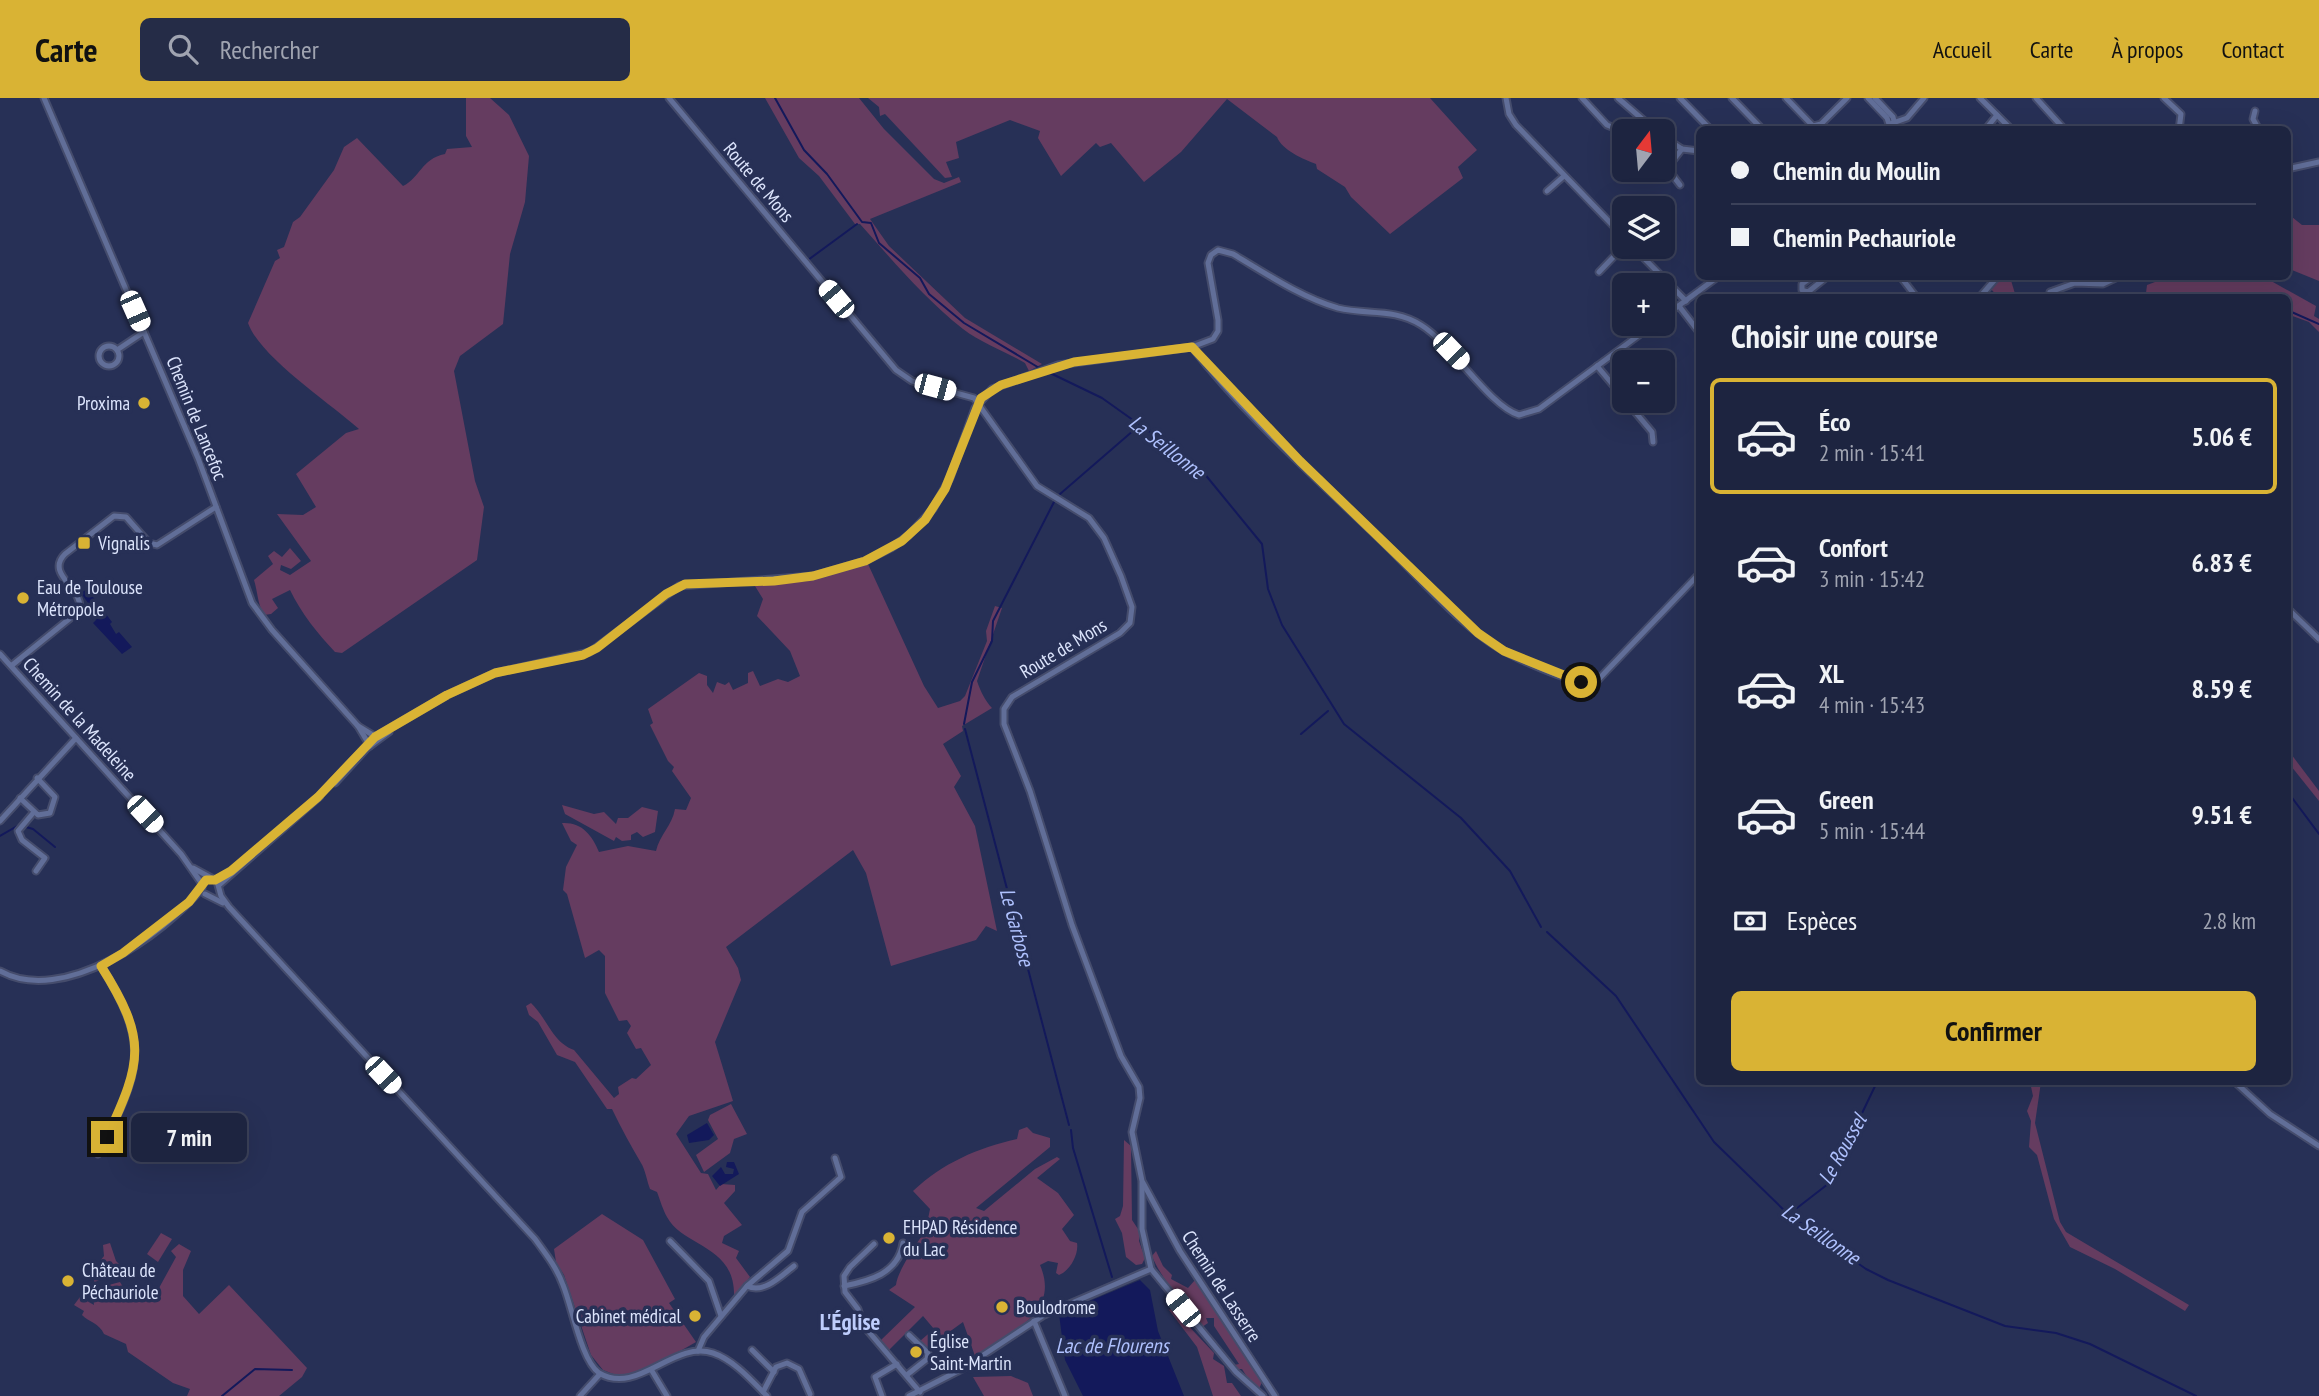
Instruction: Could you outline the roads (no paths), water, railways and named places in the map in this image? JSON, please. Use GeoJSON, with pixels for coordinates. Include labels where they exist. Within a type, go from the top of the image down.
{"type":"FeatureCollection","features":[{"type":"Feature","properties":{"kind":"street","name":"Chemin de Lancefoc"},"geometry":{"type":"LineString","coordinates":[[44,98],[144,332],[255,608],[358,726],[369,745]]}},
{"type":"Feature","properties":{"kind":"street","name":"Route de Mons"},"geometry":{"type":"LineString","coordinates":[[669,98],[896,370],[912,381],[969,397],[978,403],[1037,486],[1077,508],[1093,523],[1112,555],[1132,607],[1132,618],[1127,628],[1012,697],[1004,709],[1003,718],[1030,791],[1072,925],[1121,1056],[1139,1087],[1140,1098],[1132,1132],[1142,1181],[1141,1211],[1149,1270]]}},
{"type":"Feature","properties":{"kind":"street"},"geometry":{"type":"LineString","coordinates":[[1506,98],[1508,114],[1516,125],[1612,225]]}},
{"type":"Feature","properties":{"kind":"street"},"geometry":{"type":"LineString","coordinates":[[1582,98],[1612,128]]}},
{"type":"Feature","properties":{"kind":"street"},"geometry":{"type":"LineString","coordinates":[[1618,98],[1642,119]]}},
{"type":"Feature","properties":{"kind":"street"},"geometry":{"type":"LineString","coordinates":[[1680,98],[1707,126]]}},
{"type":"Feature","properties":{"kind":"street"},"geometry":{"type":"LineString","coordinates":[[1732,98],[1757,126]]}},
{"type":"Feature","properties":{"kind":"street"},"geometry":{"type":"LineString","coordinates":[[1786,98],[1810,124],[1816,126],[1847,98]]}},
{"type":"Feature","properties":{"kind":"street"},"geometry":{"type":"LineString","coordinates":[[1868,98],[1893,126]]}},
{"type":"Feature","properties":{"kind":"street"},"geometry":{"type":"LineString","coordinates":[[1875,98],[1893,126]]}},
{"type":"Feature","properties":{"kind":"street"},"geometry":{"type":"LineString","coordinates":[[1893,126],[1907,118],[1924,98]]}},
{"type":"Feature","properties":{"kind":"street"},"geometry":{"type":"LineString","coordinates":[[1980,98],[2008,126]]}},
{"type":"Feature","properties":{"kind":"street"},"geometry":{"type":"LineString","coordinates":[[2036,98],[2061,126]]}},
{"type":"Feature","properties":{"kind":"street"},"geometry":{"type":"LineString","coordinates":[[2164,98],[2181,114],[2180,126]]}},
{"type":"Feature","properties":{"kind":"street"},"geometry":{"type":"LineString","coordinates":[[2255,111],[2253,119],[2257,126]]}},
{"type":"Feature","properties":{"kind":"street"},"geometry":{"type":"LineString","coordinates":[[1988,126],[1997,115]]}},
{"type":"Feature","properties":{"kind":"street"},"geometry":{"type":"LineString","coordinates":[[1675,144],[1682,149],[1696,150]]}},
{"type":"Feature","properties":{"kind":"street"},"geometry":{"type":"LineString","coordinates":[[1680,185],[1667,167],[1682,149]]}},
{"type":"Feature","properties":{"kind":"street"},"geometry":{"type":"LineString","coordinates":[[2291,168],[2319,162]]}},
{"type":"Feature","properties":{"kind":"street"},"geometry":{"type":"LineString","coordinates":[[1547,191],[1564,176]]}},
{"type":"Feature","properties":{"kind":"street"},"geometry":{"type":"LineString","coordinates":[[189,902],[202,886],[215,884],[318,797],[377,739],[406,720],[495,673],[590,652],[615,636],[666,594],[685,584],[796,579],[840,569],[881,554],[909,535],[933,509],[950,478],[978,403],[992,389],[1057,366],[1208,343],[1218,331],[1207,268],[1211,255],[1222,250],[1333,306],[1395,314],[1423,326],[1514,414],[1524,416],[1534,412],[1638,336]]}},
{"type":"Feature","properties":{"kind":"street"},"geometry":{"type":"LineString","coordinates":[[1599,272],[1612,258]]}},
{"type":"Feature","properties":{"kind":"street"},"geometry":{"type":"LineString","coordinates":[[1645,259],[1686,300]]}},
{"type":"Feature","properties":{"kind":"street"},"geometry":{"type":"LineString","coordinates":[[1675,308],[1713,280]]}},
{"type":"Feature","properties":{"kind":"street"},"geometry":{"type":"LineString","coordinates":[[1808,280],[1802,284],[1802,290],[1808,292],[1823,280]]}},
{"type":"Feature","properties":{"kind":"street"},"geometry":{"type":"LineString","coordinates":[[1903,280],[1914,294]]}},
{"type":"Feature","properties":{"kind":"street"},"geometry":{"type":"LineString","coordinates":[[1982,294],[1995,280]]}},
{"type":"Feature","properties":{"kind":"street"},"geometry":{"type":"LineString","coordinates":[[2050,292],[2075,283],[2103,284],[2112,280]]}},
{"type":"Feature","properties":{"kind":"street"},"geometry":{"type":"LineString","coordinates":[[1678,306],[1696,327]]}},
{"type":"Feature","properties":{"kind":"street"},"geometry":{"type":"LineString","coordinates":[[117,351],[144,332]]}},
{"type":"Feature","properties":{"kind":"street"},"geometry":{"type":"LineString","coordinates":[[1192,347],[1300,461],[1478,633],[1511,654],[1581,682],[1595,683],[1696,577]]}},
{"type":"Feature","properties":{"kind":"street"},"geometry":{"type":"LineString","coordinates":[[1597,366],[1612,384]]}},
{"type":"Feature","properties":{"kind":"street"},"geometry":{"type":"LineString","coordinates":[[1636,413],[1652,432],[1653,442]]}},
{"type":"Feature","properties":{"kind":"street"},"geometry":{"type":"LineString","coordinates":[[11,666],[79,611],[80,599],[59,570],[59,562],[65,554],[118,515],[130,520],[149,543],[157,545],[216,507]]}},
{"type":"Feature","properties":{"kind":"street"},"geometry":{"type":"LineString","coordinates":[[2291,612],[2319,639]]}},
{"type":"Feature","properties":{"kind":"street","name":"Chemin de la Madeleine"},"geometry":{"type":"LineString","coordinates":[[0,654],[193,868],[215,884],[229,907]]}},
{"type":"Feature","properties":{"kind":"street","name":"Chemin de Lancefoc"},"geometry":{"type":"LineString","coordinates":[[358,726],[377,739]]}},
{"type":"Feature","properties":{"kind":"street"},"geometry":{"type":"LineString","coordinates":[[0,821],[76,737]]}},
{"type":"Feature","properties":{"kind":"street"},"geometry":{"type":"LineString","coordinates":[[20,798],[34,812],[48,815],[55,802],[52,792],[37,778]]}},
{"type":"Feature","properties":{"kind":"street"},"geometry":{"type":"LineString","coordinates":[[34,812],[18,831],[22,840],[45,858],[36,871]]}},
{"type":"Feature","properties":{"kind":"street","name":"Chemin de la Madeleine"},"geometry":{"type":"LineString","coordinates":[[193,868],[205,894]]}},
{"type":"Feature","properties":{"kind":"street"},"geometry":{"type":"LineString","coordinates":[[213,896],[215,884]]}},
{"type":"Feature","properties":{"kind":"street"},"geometry":{"type":"LineString","coordinates":[[0,971],[21,981],[38,982],[101,966],[123,953],[189,902],[205,894],[213,896],[229,907],[540,1245],[562,1281],[587,1357],[600,1374],[628,1380],[698,1351],[713,1353],[726,1359],[765,1394],[774,1372],[783,1363],[798,1367],[810,1394]]}},
{"type":"Feature","properties":{"kind":"street"},"geometry":{"type":"LineString","coordinates":[[98,1154],[128,1090],[137,1053],[128,1014],[101,966]]}},
{"type":"Feature","properties":{"kind":"street"},"geometry":{"type":"LineString","coordinates":[[2238,1085],[2270,1114],[2319,1146]]}},
{"type":"Feature","properties":{"kind":"street"},"geometry":{"type":"LineString","coordinates":[[698,1351],[701,1340],[747,1286],[788,1251],[802,1212],[841,1177],[835,1158]]}},
{"type":"Feature","properties":{"kind":"street","name":"Route de Mons"},"geometry":{"type":"LineString","coordinates":[[1142,1181],[1147,1191]]}},
{"type":"Feature","properties":{"kind":"street","name":"Chemin de Lasserre"},"geometry":{"type":"LineString","coordinates":[[1147,1191],[1180,1251],[1275,1396]]}},
{"type":"Feature","properties":{"kind":"street"},"geometry":{"type":"LineString","coordinates":[[1141,1211],[1152,1202]]}},
{"type":"Feature","properties":{"kind":"street"},"geometry":{"type":"LineString","coordinates":[[670,1241],[709,1281],[721,1315]]}},
{"type":"Feature","properties":{"kind":"street"},"geometry":{"type":"LineString","coordinates":[[874,1244],[850,1267],[844,1276],[844,1286],[858,1308],[861,1322],[923,1393]]}},
{"type":"Feature","properties":{"kind":"street"},"geometry":{"type":"LineString","coordinates":[[844,1286],[869,1282],[883,1273],[897,1259],[903,1244]]}},
{"type":"Feature","properties":{"kind":"street"},"geometry":{"type":"LineString","coordinates":[[747,1286],[754,1289],[768,1285],[794,1266]]}},
{"type":"Feature","properties":{"kind":"street"},"geometry":{"type":"LineString","coordinates":[[909,1396],[923,1393],[1051,1311],[1149,1270],[1236,1372],[1263,1396]]}},
{"type":"Feature","properties":{"kind":"street"},"geometry":{"type":"LineString","coordinates":[[1034,1321],[1065,1396]]}},
{"type":"Feature","properties":{"kind":"street"},"geometry":{"type":"LineString","coordinates":[[908,1374],[927,1359],[929,1353],[909,1335]]}},
{"type":"Feature","properties":{"kind":"street"},"geometry":{"type":"LineString","coordinates":[[752,1350],[774,1372]]}},
{"type":"Feature","properties":{"kind":"street"},"geometry":{"type":"LineString","coordinates":[[882,1396],[875,1377],[897,1364]]}},
{"type":"Feature","properties":{"kind":"street"},"geometry":{"type":"LineString","coordinates":[[652,1371],[667,1396]]}},
{"type":"Feature","properties":{"kind":"street"},"geometry":{"type":"LineString","coordinates":[[580,1396],[600,1374]]}},
{"type":"Feature","properties":{"kind":"street"},"geometry":{"type":"LineString","coordinates":[[877,1377],[876,1382],[882,1396]]}},
{"type":"Feature","properties":{"kind":"water"},"geometry":{"type":"Polygon","coordinates":[[[87,589],[112,622],[110,624],[116,634],[119,632],[132,647],[122,654],[93,623],[96,620],[94,610],[91,612],[85,606],[88,603],[81,593],[87,589]]]}},
{"type":"Feature","properties":{"kind":"water"},"geometry":{"type":"Polygon","coordinates":[[[707,1123],[714,1135],[709,1140],[689,1143],[687,1135],[707,1123]]]}},
{"type":"Feature","properties":{"kind":"water"},"geometry":{"type":"Polygon","coordinates":[[[727,1162],[734,1162],[739,1174],[720,1186],[712,1176],[721,1167],[725,1174],[733,1174],[734,1169],[726,1167],[727,1162]]]}},
{"type":"Feature","properties":{"kind":"water","name":"Lac de Flourens"},"geometry":{"type":"Polygon","coordinates":[[[1140,1280],[1150,1290],[1158,1331],[1184,1396],[1083,1396],[1065,1360],[1059,1314],[1140,1280]]]}},
{"type":"Feature","properties":{"kind":"waterway","name":"La Seillonne"},"geometry":{"type":"LineString","coordinates":[[775,98],[804,150],[827,174],[862,222],[871,223],[879,243],[920,278],[929,294],[964,323],[1041,369]]}},
{"type":"Feature","properties":{"kind":"waterway"},"geometry":{"type":"LineString","coordinates":[[808,260],[857,224]]}},
{"type":"Feature","properties":{"kind":"waterway"},"geometry":{"type":"LineString","coordinates":[[2291,312],[2319,324]]}},
{"type":"Feature","properties":{"kind":"waterway","name":"La Seillonne"},"geometry":{"type":"LineString","coordinates":[[1046,371],[1102,398],[1199,467],[1262,544],[1268,589],[1282,625],[1344,724],[1461,818],[1510,871],[1541,927]]}},
{"type":"Feature","properties":{"kind":"waterway","name":"Le Garbose"},"geometry":{"type":"LineString","coordinates":[[1060,494],[1134,430]]}},
{"type":"Feature","properties":{"kind":"waterway","name":"Le Garbose"},"geometry":{"type":"LineString","coordinates":[[964,724],[972,682],[992,641],[993,621],[1054,502]]}},
{"type":"Feature","properties":{"kind":"waterway"},"geometry":{"type":"LineString","coordinates":[[1301,734],[1328,711]]}},
{"type":"Feature","properties":{"kind":"waterway","name":"Le Garbose"},"geometry":{"type":"LineString","coordinates":[[965,729],[1069,1125]]}},
{"type":"Feature","properties":{"kind":"waterway"},"geometry":{"type":"LineString","coordinates":[[2291,796],[2319,834]]}},
{"type":"Feature","properties":{"kind":"waterway"},"geometry":{"type":"LineString","coordinates":[[0,836],[19,825]]}},
{"type":"Feature","properties":{"kind":"waterway"},"geometry":{"type":"LineString","coordinates":[[26,827],[33,829],[55,847]]}},
{"type":"Feature","properties":{"kind":"waterway","name":"La Seillonne"},"geometry":{"type":"LineString","coordinates":[[1547,932],[1616,996],[1714,1142],[1788,1214],[1866,1269],[1888,1280],[2005,1326],[2056,1333],[2090,1344],[2196,1396]]}},
{"type":"Feature","properties":{"kind":"waterway","name":"Le Roussel"},"geometry":{"type":"LineString","coordinates":[[1797,1208],[1828,1184],[1876,1085]]}},
{"type":"Feature","properties":{"kind":"waterway","name":"Le Garbose"},"geometry":{"type":"LineString","coordinates":[[1071,1130],[1073,1148],[1112,1277]]}},
{"type":"Feature","properties":{"kind":"waterway"},"geometry":{"type":"LineString","coordinates":[[222,1396],[255,1369],[292,1370]]}},
{"type":"Feature","properties":{"kind":"place","name":"Proxima"},"geometry":{"type":"Point","coordinates":[144,403]}},
{"type":"Feature","properties":{"kind":"place","name":"Vignalis"},"geometry":{"type":"Point","coordinates":[84,543]}},
{"type":"Feature","properties":{"kind":"place","name":"Eau de Toulouse Métropole"},"geometry":{"type":"Point","coordinates":[23,598]}},
{"type":"Feature","properties":{"kind":"place","name":"EHPAD Résidence du Lac"},"geometry":{"type":"Point","coordinates":[889,1238]}},
{"type":"Feature","properties":{"kind":"place","name":"Château de Péchauriole"},"geometry":{"type":"Point","coordinates":[68,1281]}},
{"type":"Feature","properties":{"kind":"place","name":"Boulodrome"},"geometry":{"type":"Point","coordinates":[1002,1307]}},
{"type":"Feature","properties":{"kind":"place","name":"Cabinet médical"},"geometry":{"type":"Point","coordinates":[695,1316]}},
{"type":"Feature","properties":{"kind":"place","name":"Église Saint-Martin"},"geometry":{"type":"Point","coordinates":[916,1352]}},
{"type":"Feature","properties":{"kind":"district","name":"L'Église"},"geometry":{"type":"Point","coordinates":[850,1321]}}]}
